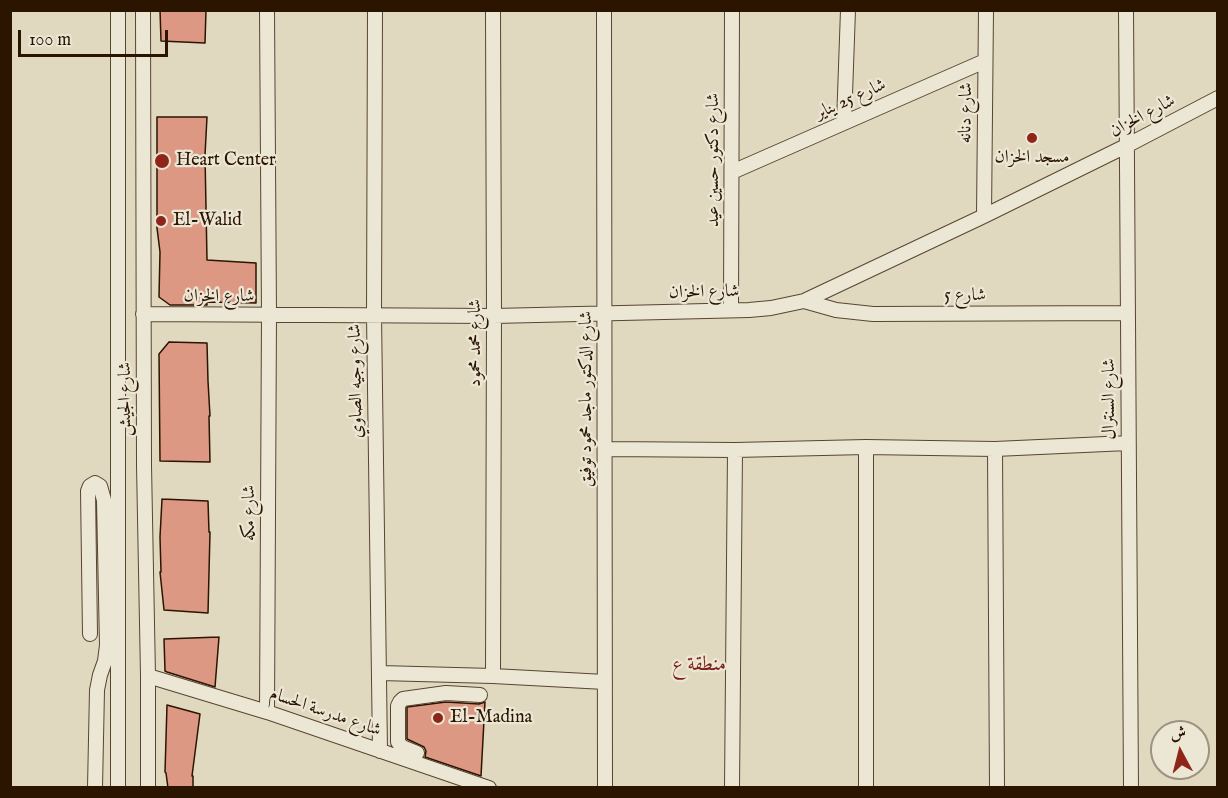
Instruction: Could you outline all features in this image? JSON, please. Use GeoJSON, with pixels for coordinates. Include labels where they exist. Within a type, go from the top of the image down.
{"type":"FeatureCollection","features":[{"type":"Feature","properties":{"kind":"street","name":"شارع الجيش"},"geometry":{"type":"LineString","coordinates":[[118,10],[119,465],[111,500],[118,788]]}},
{"type":"Feature","properties":{"kind":"street","name":"شارع الجيش"},"geometry":{"type":"LineString","coordinates":[[143,10],[144,465],[148,788]]}},
{"type":"Feature","properties":{"kind":"street","name":"شارع مكه"},"geometry":{"type":"LineString","coordinates":[[267,10],[269,315],[267,712]]}},
{"type":"Feature","properties":{"kind":"street","name":"شارع وجيه الصاوي"},"geometry":{"type":"LineString","coordinates":[[375,10],[374,315],[380,673],[390,750]]}},
{"type":"Feature","properties":{"kind":"street","name":"شارع محمد محمود"},"geometry":{"type":"LineString","coordinates":[[493,10],[493,676]]}},
{"type":"Feature","properties":{"kind":"street","name":"شارع الدكتور ماجد محمود توفيق"},"geometry":{"type":"LineString","coordinates":[[604,10],[605,788]]}},
{"type":"Feature","properties":{"kind":"street","name":"شارع دكتور حسين عيد"},"geometry":{"type":"LineString","coordinates":[[731,310],[732,10]]}},
{"type":"Feature","properties":{"kind":"street"},"geometry":{"type":"LineString","coordinates":[[844,123],[848,10]]}},
{"type":"Feature","properties":{"kind":"street","name":"شارع دنانه"},"geometry":{"type":"LineString","coordinates":[[984,216],[986,10]]}},
{"type":"Feature","properties":{"kind":"street","name":"شارع السنترال"},"geometry":{"type":"LineString","coordinates":[[1126,10],[1131,788]]}},
{"type":"Feature","properties":{"kind":"street","name":"شارع 25 يناير"},"geometry":{"type":"LineString","coordinates":[[732,172],[985,61]]}},
{"type":"Feature","properties":{"kind":"street","name":"شارع الخزان"},"geometry":{"type":"LineString","coordinates":[[144,314],[494,316],[771,308],[804,301],[984,216],[1218,98]]}},
{"type":"Feature","properties":{"kind":"street","name":"شارع 5"},"geometry":{"type":"LineString","coordinates":[[804,301],[836,310],[873,314],[1127,313]]}},
{"type":"Feature","properties":{"kind":"street"},"geometry":{"type":"LineString","coordinates":[[605,448],[995,449],[1128,442]]}},
{"type":"Feature","properties":{"kind":"street"},"geometry":{"type":"LineString","coordinates":[[866,447],[866,788]]}},
{"type":"Feature","properties":{"kind":"street"},"geometry":{"type":"LineString","coordinates":[[995,449],[997,788]]}},
{"type":"Feature","properties":{"kind":"street"},"geometry":{"type":"LineString","coordinates":[[732,788],[735,450]]}},
{"type":"Feature","properties":{"kind":"street"},"geometry":{"type":"LineString","coordinates":[[119,465],[144,465]]}},
{"type":"Feature","properties":{"kind":"street"},"geometry":{"type":"LineString","coordinates":[[90,634],[88,491],[95,483],[111,500],[107,645],[97,690],[95,788]]}},
{"type":"Feature","properties":{"kind":"street"},"geometry":{"type":"LineString","coordinates":[[380,673],[605,682]]}},
{"type":"Feature","properties":{"kind":"street"},"geometry":{"type":"LineString","coordinates":[[445,674],[446,693]]}},
{"type":"Feature","properties":{"kind":"street","name":"شارع مدرسة الحسام"},"geometry":{"type":"LineString","coordinates":[[148,676],[390,750],[489,788]]}},
{"type":"Feature","properties":{"kind":"street"},"geometry":{"type":"LineString","coordinates":[[390,750],[397,740],[398,706],[403,699],[446,693],[480,694]]}},
{"type":"Feature","properties":{"kind":"street"},"geometry":{"type":"LineString","coordinates":[[390,750],[402,747],[417,753]]}},
{"type":"Feature","properties":{"kind":"building"},"geometry":{"type":"Polygon","coordinates":[[[160,10],[206,10],[205,43],[161,41],[160,10]]]}},
{"type":"Feature","properties":{"kind":"building"},"geometry":{"type":"Polygon","coordinates":[[[157,117],[207,117],[205,155],[207,260],[256,263],[256,303],[207,302],[207,305],[170,305],[159,297],[157,117]]]}},
{"type":"Feature","properties":{"kind":"building"},"geometry":{"type":"Polygon","coordinates":[[[169,342],[207,343],[210,462],[160,461],[159,354],[169,342]]]}},
{"type":"Feature","properties":{"kind":"building"},"geometry":{"type":"Polygon","coordinates":[[[162,499],[208,501],[210,532],[208,613],[164,610],[160,572],[162,499]]]}},
{"type":"Feature","properties":{"kind":"building"},"geometry":{"type":"Polygon","coordinates":[[[219,637],[215,687],[165,671],[164,639],[219,637]]]}},
{"type":"Feature","properties":{"kind":"building","name":"El-Madina"},"geometry":{"type":"Polygon","coordinates":[[[446,702],[479,704],[485,702],[481,776],[425,757],[424,747],[407,739],[407,707],[446,702]]]}},
{"type":"Feature","properties":{"kind":"building"},"geometry":{"type":"Polygon","coordinates":[[[167,705],[200,714],[192,776],[193,788],[168,788],[165,772],[167,705]]]}},
{"type":"Feature","properties":{"kind":"place","name":"مسجد الخزان"},"geometry":{"type":"Point","coordinates":[1032,138]}},
{"type":"Feature","properties":{"kind":"place","name":"Heart Center"},"geometry":{"type":"Point","coordinates":[162,161]}},
{"type":"Feature","properties":{"kind":"place","name":"El-Walid"},"geometry":{"type":"Point","coordinates":[161,221]}},
{"type":"Feature","properties":{"kind":"place","name":"El-Madina"},"geometry":{"type":"Point","coordinates":[438,718]}},
{"type":"Feature","properties":{"kind":"district","name":"منطقة ع"},"geometry":{"type":"Point","coordinates":[699,666]}}]}
